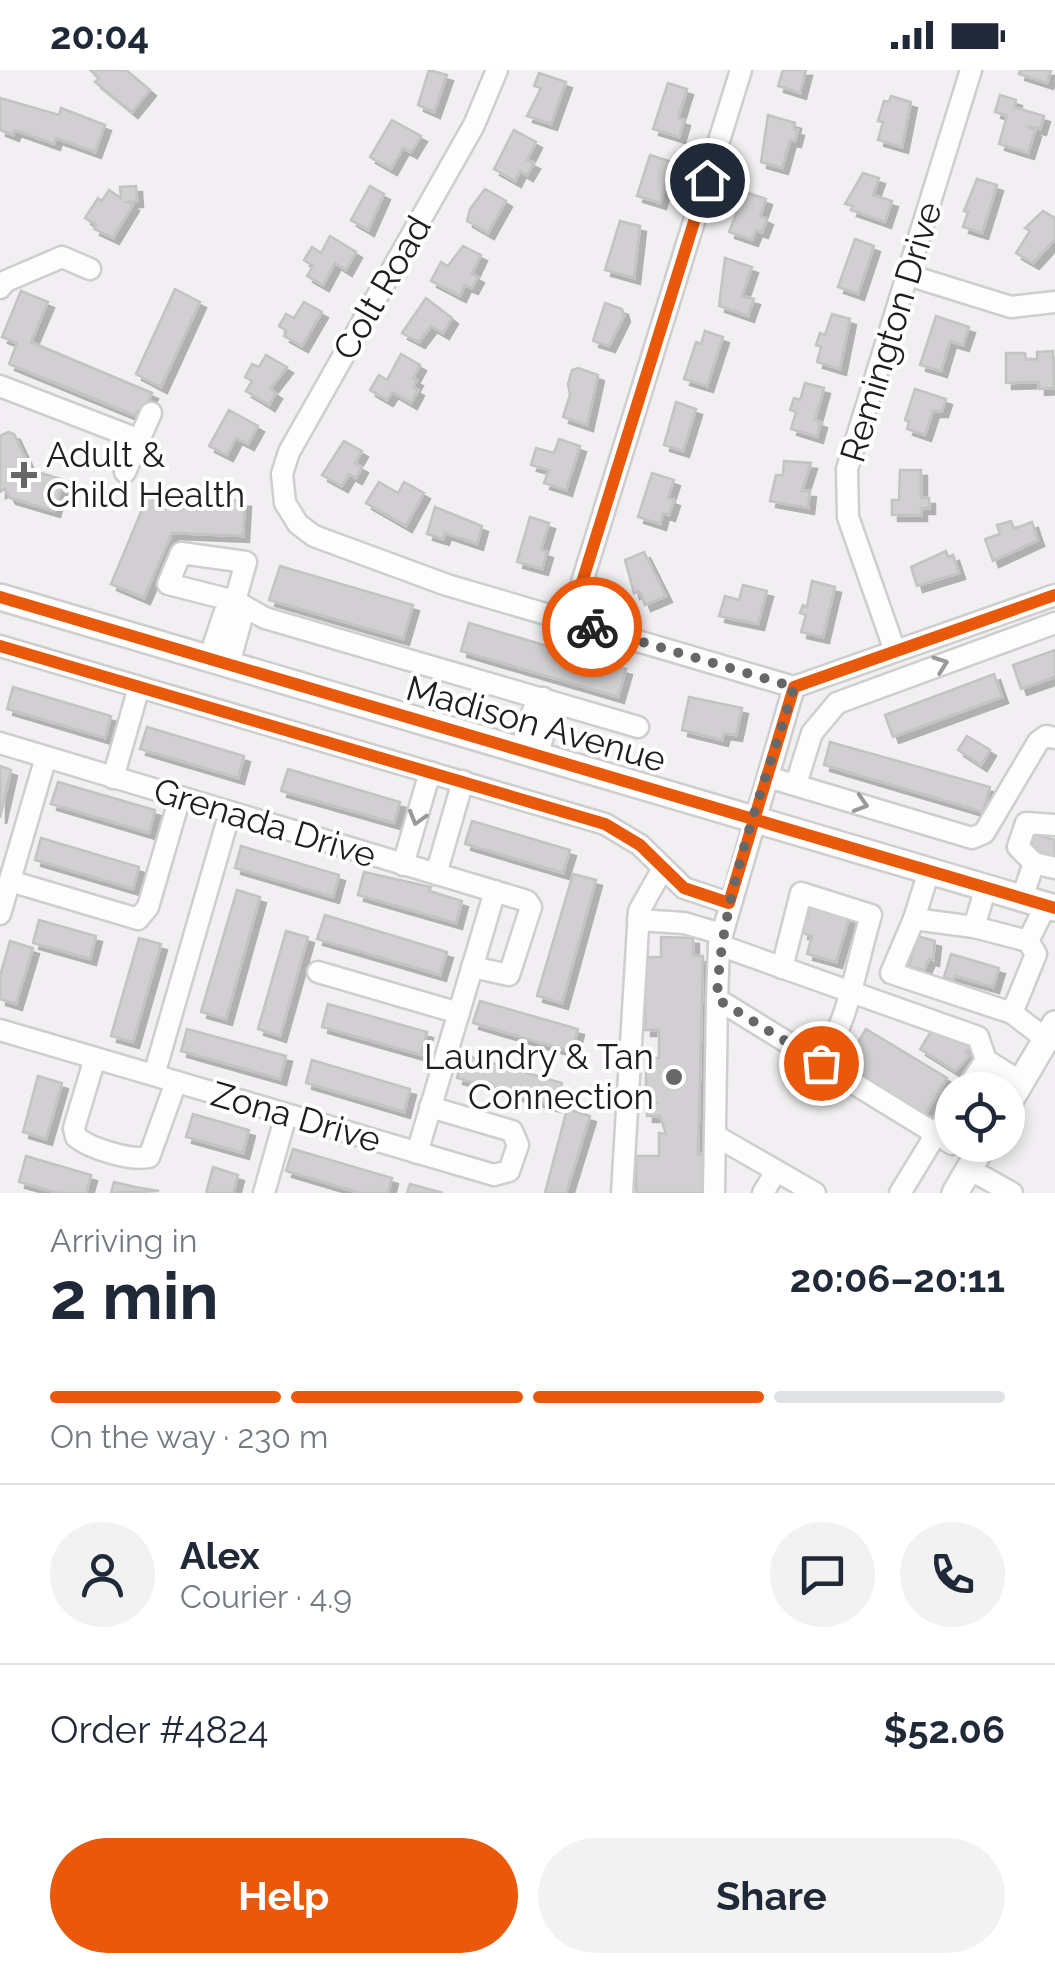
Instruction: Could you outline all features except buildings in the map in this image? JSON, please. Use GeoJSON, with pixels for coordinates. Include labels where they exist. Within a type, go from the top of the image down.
{"type":"FeatureCollection","features":[{"type":"Feature","properties":{"kind":"main road","name":"Madison Avenue"},"geometry":{"type":"LineString","coordinates":[[0,597],[1041,904]]}},
{"type":"Feature","properties":{"kind":"main road"},"geometry":{"type":"LineString","coordinates":[[1025,1075],[1051,1032]]}},
{"type":"Feature","properties":{"kind":"main road"},"geometry":{"type":"LineString","coordinates":[[955,1193],[959,1162]]}},
{"type":"Feature","properties":{"kind":"street","name":"Colt Road"},"geometry":{"type":"LineString","coordinates":[[498,70],[474,125],[289,452],[282,474],[287,509],[302,528],[322,540],[447,585],[570,621]]}},
{"type":"Feature","properties":{"kind":"street"},"geometry":{"type":"LineString","coordinates":[[741,70],[570,621],[794,687],[1055,595]]}},
{"type":"Feature","properties":{"kind":"street","name":"Remington Drive"},"geometry":{"type":"LineString","coordinates":[[894,651],[848,517],[847,468],[971,70]]}},
{"type":"Feature","properties":{"kind":"street"},"geometry":{"type":"LineString","coordinates":[[0,288],[6,281],[62,257],[90,268]]}},
{"type":"Feature","properties":{"kind":"street"},"geometry":{"type":"LineString","coordinates":[[908,276],[1010,307],[1055,302]]}},
{"type":"Feature","properties":{"kind":"street"},"geometry":{"type":"LineString","coordinates":[[0,386],[140,440]]}},
{"type":"Feature","properties":{"kind":"street"},"geometry":{"type":"LineString","coordinates":[[125,472],[152,413]]}},
{"type":"Feature","properties":{"kind":"street"},"geometry":{"type":"LineString","coordinates":[[218,662],[242,616],[234,601],[265,618],[638,727]]}},
{"type":"Feature","properties":{"kind":"street"},"geometry":{"type":"LineString","coordinates":[[796,784],[812,733],[837,703],[1055,623]]}},
{"type":"Feature","properties":{"kind":"street"},"geometry":{"type":"LineString","coordinates":[[0,646],[611,826],[640,845],[662,870],[688,890],[729,903]]}},
{"type":"Feature","properties":{"kind":"street"},"geometry":{"type":"LineString","coordinates":[[840,671],[850,697]]}},
{"type":"Feature","properties":{"kind":"street"},"geometry":{"type":"LineString","coordinates":[[113,778],[139,687]]}},
{"type":"Feature","properties":{"kind":"street"},"geometry":{"type":"LineString","coordinates":[[714,1193],[721,940],[794,687]]}},
{"type":"Feature","properties":{"kind":"street"},"geometry":{"type":"LineString","coordinates":[[530,753],[548,714],[543,698]]}},
{"type":"Feature","properties":{"kind":"street"},"geometry":{"type":"LineString","coordinates":[[768,776],[972,838],[984,833],[1038,742],[1046,736],[1055,738]]}},
{"type":"Feature","properties":{"kind":"street","name":"Grenada Drive"},"geometry":{"type":"LineString","coordinates":[[0,743],[530,903],[510,975],[472,968]]}},
{"type":"Feature","properties":{"kind":"street"},"geometry":{"type":"LineString","coordinates":[[0,914],[46,758]]}},
{"type":"Feature","properties":{"kind":"street"},"geometry":{"type":"LineString","coordinates":[[403,865],[430,772]]}},
{"type":"Feature","properties":{"kind":"street"},"geometry":{"type":"LineString","coordinates":[[436,874],[463,781]]}},
{"type":"Feature","properties":{"kind":"street"},"geometry":{"type":"LineString","coordinates":[[5,888],[138,920],[148,907],[180,798]]}},
{"type":"Feature","properties":{"kind":"street"},"geometry":{"type":"LineString","coordinates":[[154,1075],[230,812]]}},
{"type":"Feature","properties":{"kind":"street"},"geometry":{"type":"LineString","coordinates":[[1055,825],[1026,823],[1018,847],[1034,862],[1055,868]]}},
{"type":"Feature","properties":{"kind":"street"},"geometry":{"type":"LineString","coordinates":[[1028,940],[1041,904],[1034,862]]}},
{"type":"Feature","properties":{"kind":"street"},"geometry":{"type":"LineString","coordinates":[[622,1193],[638,920],[643,898],[662,870]]}},
{"type":"Feature","properties":{"kind":"street"},"geometry":{"type":"LineString","coordinates":[[929,870],[891,973],[940,986],[1051,1032]]}},
{"type":"Feature","properties":{"kind":"street"},"geometry":{"type":"LineString","coordinates":[[974,927],[986,888]]}},
{"type":"Feature","properties":{"kind":"street"},"geometry":{"type":"LineString","coordinates":[[417,1153],[495,891]]}},
{"type":"Feature","properties":{"kind":"street"},"geometry":{"type":"LineString","coordinates":[[782,968],[802,893],[871,915],[848,990],[842,1032],[821,1063]]}},
{"type":"Feature","properties":{"kind":"street"},"geometry":{"type":"LineString","coordinates":[[914,919],[974,927],[1028,940],[1036,954],[1012,1013]]}},
{"type":"Feature","properties":{"kind":"street"},"geometry":{"type":"LineString","coordinates":[[638,920],[684,923],[782,968],[978,1037],[986,1060],[996,1072]]}},
{"type":"Feature","properties":{"kind":"street"},"geometry":{"type":"LineString","coordinates":[[318,972],[458,1013]]}},
{"type":"Feature","properties":{"kind":"street"},"geometry":{"type":"LineString","coordinates":[[717,999],[935,1133]]}},
{"type":"Feature","properties":{"kind":"street","name":"Zona Drive"},"geometry":{"type":"LineString","coordinates":[[0,1030],[497,1176],[512,1166],[518,1145],[512,1131],[430,1106]]}},
{"type":"Feature","properties":{"kind":"street","name":"Zona Drive"},"geometry":{"type":"LineString","coordinates":[[95,1058],[74,1131],[82,1142],[138,1159],[149,1157],[176,1082]]}},
{"type":"Feature","properties":{"kind":"street"},"geometry":{"type":"LineString","coordinates":[[978,1072],[986,1060]]}},
{"type":"Feature","properties":{"kind":"street"},"geometry":{"type":"LineString","coordinates":[[264,1193],[286,1114]]}},
{"type":"Feature","properties":{"kind":"street"},"geometry":{"type":"LineString","coordinates":[[716,1136],[815,1193]]}},
{"type":"Feature","properties":{"kind":"street"},"geometry":{"type":"LineString","coordinates":[[900,1193],[943,1162]]}},
{"type":"Feature","properties":{"kind":"street"},"geometry":{"type":"LineString","coordinates":[[974,1162],[1005,1192]]}},
{"type":"Feature","properties":{"kind":"street"},"geometry":{"type":"LineString","coordinates":[[764,1193],[776,1171]]}},
{"type":"Feature","properties":{"kind":"cycle path"},"geometry":{"type":"LineString","coordinates":[[0,646],[605,824],[640,845],[684,888],[729,903],[794,687],[1055,595]]}},
{"type":"Feature","properties":{"kind":"cycle path"},"geometry":{"type":"LineString","coordinates":[[0,597],[1055,908]]}},
{"type":"Feature","properties":{"kind":"way so far"},"geometry":{"type":"LineString","coordinates":[[592,627],[794,687],[729,903],[719,945],[717,999],[821,1063]]}},
{"type":"Feature","properties":{"kind":"place","name":"Adult & Child Health"},"geometry":{"type":"Point","coordinates":[24,475]}},
{"type":"Feature","properties":{"kind":"place","name":"Laundry & Tan Connection"},"geometry":{"type":"Point","coordinates":[674,1077]}},
{"type":"Feature","properties":{"kind":"route"},"geometry":{"type":"LineString","coordinates":[[592,627],[570,621],[707,180]]}}]}
